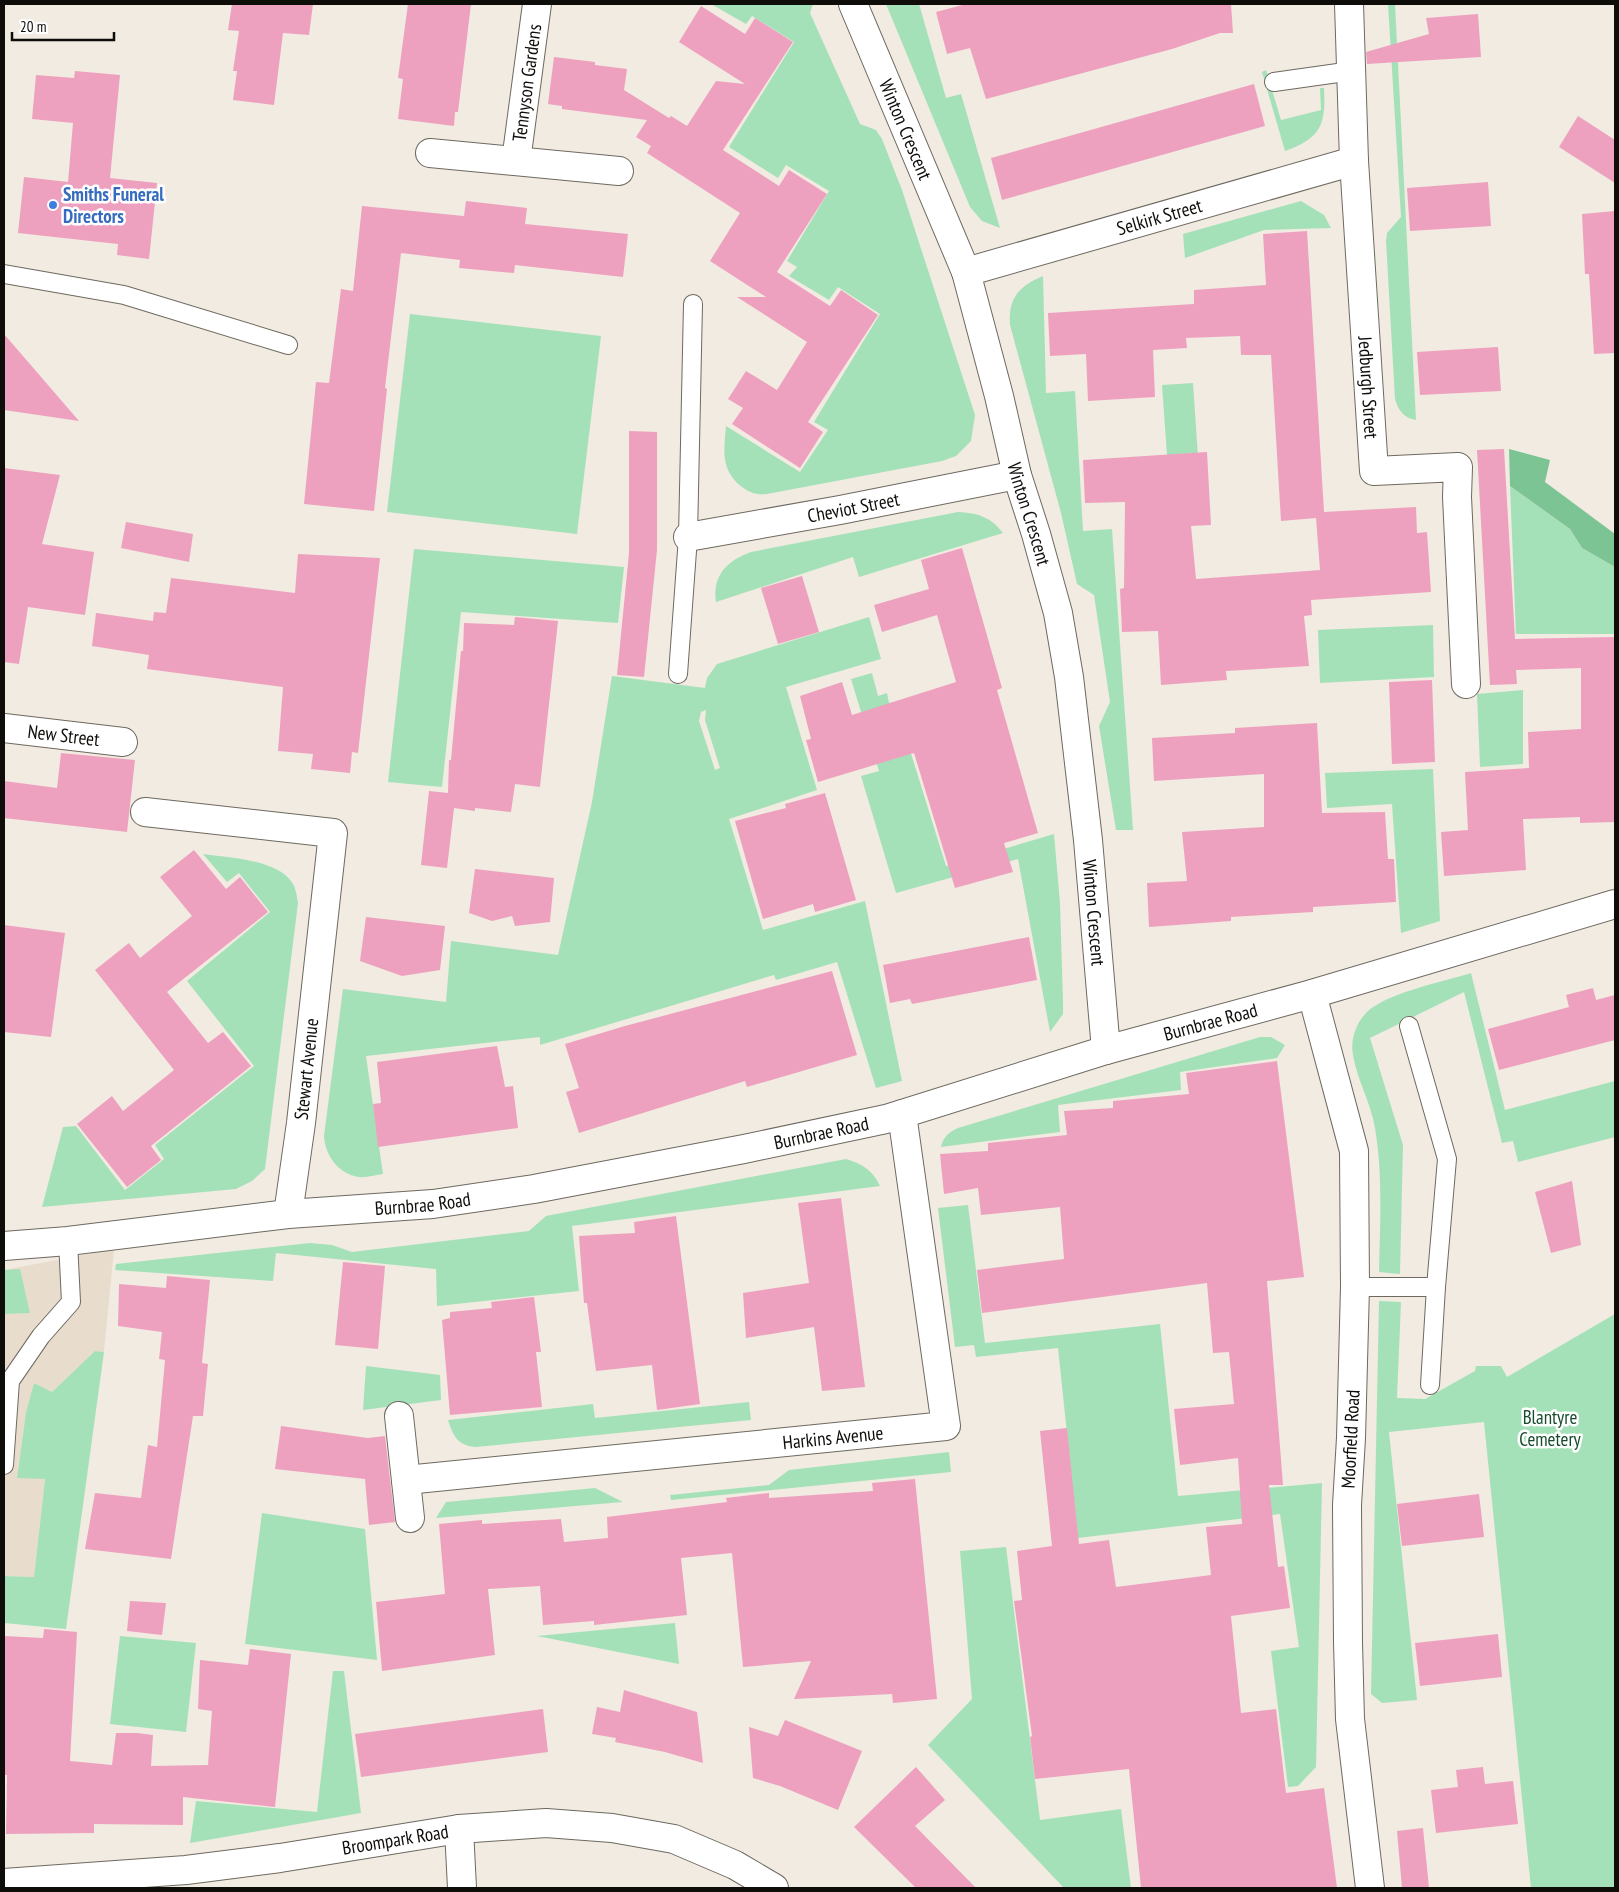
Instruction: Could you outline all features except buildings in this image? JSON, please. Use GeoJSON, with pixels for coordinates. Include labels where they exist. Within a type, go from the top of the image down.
{"type":"FeatureCollection","features":[{"type":"Feature","properties":{"kind":"street","name":"Tennyson Gardens"},"geometry":{"type":"LineString","coordinates":[[516,161],[537,4]]}},
{"type":"Feature","properties":{"kind":"street","name":"Winton Crescent"},"geometry":{"type":"LineString","coordinates":[[853,4],[966,272],[999,396],[1017,475],[1058,613],[1069,677],[1088,840],[1106,1050]]}},
{"type":"Feature","properties":{"kind":"street","name":"Jedburgh Street"},"geometry":{"type":"LineString","coordinates":[[1348,4],[1354,161],[1374,471],[1458,467],[1457,498],[1466,684]]}},
{"type":"Feature","properties":{"kind":"street","name":"Tennyson Gardens"},"geometry":{"type":"LineString","coordinates":[[430,153],[619,171]]}},
{"type":"Feature","properties":{"kind":"street","name":"Selkirk Street"},"geometry":{"type":"LineString","coordinates":[[966,272],[1354,161]]}},
{"type":"Feature","properties":{"kind":"street","name":"Cheviot Street"},"geometry":{"type":"LineString","coordinates":[[688,537],[840,510],[1017,475]]}},
{"type":"Feature","properties":{"kind":"street","name":"New Street"},"geometry":{"type":"LineString","coordinates":[[4,728],[123,742]]}},
{"type":"Feature","properties":{"kind":"street","name":"Stewart Avenue"},"geometry":{"type":"LineString","coordinates":[[146,812],[333,833],[301,1123],[288,1214]]}},
{"type":"Feature","properties":{"kind":"street","name":"Burnbrae Road"},"geometry":{"type":"LineString","coordinates":[[4,1246],[68,1241],[288,1214],[433,1204],[534,1189],[735,1151],[902,1114],[1106,1050],[1312,994],[1615,904]]}},
{"type":"Feature","properties":{"kind":"street","name":"Moorfield Road"},"geometry":{"type":"LineString","coordinates":[[1312,994],[1354,1151],[1355,1286],[1351,1438],[1347,1505],[1348,1642],[1350,1719],[1370,1888]]}},
{"type":"Feature","properties":{"kind":"street","name":"Harkins Avenue"},"geometry":{"type":"LineString","coordinates":[[406,1480],[946,1426],[902,1114]]}},
{"type":"Feature","properties":{"kind":"street"},"geometry":{"type":"LineString","coordinates":[[399,1416],[410,1518]]}},
{"type":"Feature","properties":{"kind":"street","name":"Broompark Road"},"geometry":{"type":"LineString","coordinates":[[4,1882],[186,1870],[280,1858],[459,1829],[546,1823],[612,1828],[674,1839],[735,1865],[774,1888]]}},
{"type":"Feature","properties":{"kind":"street"},"geometry":{"type":"LineString","coordinates":[[459,1829],[462,1888]]}},
{"type":"Feature","properties":{"kind":"lane"},"geometry":{"type":"LineString","coordinates":[[1274,82],[1352,71]]}},
{"type":"Feature","properties":{"kind":"lane"},"geometry":{"type":"LineString","coordinates":[[4,274],[124,295],[288,346]]}},
{"type":"Feature","properties":{"kind":"lane"},"geometry":{"type":"LineString","coordinates":[[678,674],[688,537],[693,304]]}},
{"type":"Feature","properties":{"kind":"lane"},"geometry":{"type":"LineString","coordinates":[[1410,1026],[1446,1159],[1430,1385]]}},
{"type":"Feature","properties":{"kind":"lane"},"geometry":{"type":"LineString","coordinates":[[4,1465],[10,1381],[41,1336],[71,1302],[68,1241]]}},
{"type":"Feature","properties":{"kind":"lane"},"geometry":{"type":"LineString","coordinates":[[1355,1286],[1436,1287]]}},
{"type":"Feature","properties":{"kind":"shaded area"},"geometry":{"type":"Polygon","coordinates":[[[114,1249],[104,1352],[95,1351],[52,1392],[34,1383],[26,1412],[17,1478],[45,1478],[34,1577],[4,1576],[4,1270],[114,1249]]]}},
{"type":"Feature","properties":{"kind":"green space"},"geometry":{"type":"Polygon","coordinates":[[[711,4],[813,4],[810,13],[860,124],[876,130],[882,139],[902,190],[975,415],[971,441],[956,456],[942,461],[767,494],[757,494],[748,491],[730,474],[724,451],[726,426],[800,472],[828,430],[814,422],[880,314],[838,287],[829,300],[789,276],[797,267],[787,261],[829,191],[786,165],[778,178],[729,147],[794,42],[752,16],[746,24],[711,4]]]}},
{"type":"Feature","properties":{"kind":"green space"},"geometry":{"type":"Polygon","coordinates":[[[886,4],[919,4],[946,98],[961,94],[1000,228],[982,221],[970,207],[886,4]]]}},
{"type":"Feature","properties":{"kind":"green space"},"geometry":{"type":"Polygon","coordinates":[[[1388,4],[1395,4],[1416,420],[1402,413],[1395,399],[1386,241],[1387,233],[1401,217],[1388,4]]]}},
{"type":"Feature","properties":{"kind":"green space"},"geometry":{"type":"Polygon","coordinates":[[[1266,70],[1281,120],[1321,110],[1320,88],[1324,88],[1324,112],[1319,128],[1307,141],[1285,151],[1262,72],[1266,70]]]}},
{"type":"Feature","properties":{"kind":"green space"},"geometry":{"type":"Polygon","coordinates":[[[1301,201],[1324,215],[1331,228],[1264,230],[1185,258],[1183,234],[1301,201]]]}},
{"type":"Feature","properties":{"kind":"green space"},"geometry":{"type":"Polygon","coordinates":[[[1043,276],[1046,393],[1075,391],[1083,531],[1112,529],[1133,830],[1116,830],[1099,726],[1110,702],[1094,595],[1077,584],[1061,513],[1010,325],[1011,307],[1017,294],[1027,284],[1043,276]]]}},
{"type":"Feature","properties":{"kind":"green space"},"geometry":{"type":"Polygon","coordinates":[[[410,314],[601,336],[577,534],[387,512],[410,314]]]}},
{"type":"Feature","properties":{"kind":"green space"},"geometry":{"type":"Polygon","coordinates":[[[1193,383],[1202,516],[1172,525],[1162,385],[1193,383]]]}},
{"type":"Feature","properties":{"kind":"green space"},"geometry":{"type":"Polygon","coordinates":[[[1509,449],[1550,460],[1545,482],[1615,534],[1615,567],[1582,548],[1570,529],[1510,486],[1509,449]]]}},
{"type":"Feature","properties":{"kind":"green space"},"geometry":{"type":"Polygon","coordinates":[[[1510,486],[1570,529],[1582,548],[1615,567],[1615,634],[1516,634],[1510,486]]]}},
{"type":"Feature","properties":{"kind":"green space"},"geometry":{"type":"Polygon","coordinates":[[[958,512],[972,513],[984,517],[994,523],[1003,533],[859,577],[853,557],[716,602],[715,592],[719,576],[723,570],[735,559],[751,552],[958,512]]]}},
{"type":"Feature","properties":{"kind":"green space"},"geometry":{"type":"Polygon","coordinates":[[[414,549],[624,567],[618,623],[461,612],[442,787],[388,782],[414,549]]]}},
{"type":"Feature","properties":{"kind":"green space"},"geometry":{"type":"Polygon","coordinates":[[[869,617],[881,659],[786,687],[817,790],[729,819],[763,930],[865,901],[902,1081],[876,1088],[837,962],[776,980],[774,975],[540,1045],[540,1037],[366,1056],[383,1174],[359,1177],[339,1168],[330,1157],[324,1136],[343,989],[446,1002],[451,941],[558,955],[592,802],[612,676],[705,688],[707,678],[717,664],[869,617]],[[706,710],[701,712],[699,721],[715,770],[720,768],[705,720],[706,710]]]}},
{"type":"Feature","properties":{"kind":"green space"},"geometry":{"type":"Polygon","coordinates":[[[1433,625],[1434,677],[1320,683],[1318,630],[1433,625]]]}},
{"type":"Feature","properties":{"kind":"green space"},"geometry":{"type":"Polygon","coordinates":[[[872,673],[878,696],[887,693],[889,703],[895,702],[946,866],[1054,834],[1060,903],[1063,1014],[1050,1032],[1018,859],[896,893],[861,776],[879,771],[851,679],[872,673]]]}},
{"type":"Feature","properties":{"kind":"green space"},"geometry":{"type":"Polygon","coordinates":[[[1523,690],[1523,764],[1480,767],[1477,694],[1523,690]]]}},
{"type":"Feature","properties":{"kind":"green space"},"geometry":{"type":"Polygon","coordinates":[[[1433,769],[1440,921],[1401,933],[1392,804],[1327,808],[1325,773],[1433,769]]]}},
{"type":"Feature","properties":{"kind":"green space"},"geometry":{"type":"Polygon","coordinates":[[[203,854],[252,861],[277,869],[293,884],[297,896],[298,903],[265,1169],[252,1181],[236,1189],[42,1207],[63,1127],[76,1126],[125,1190],[164,1159],[155,1145],[254,1066],[187,981],[270,912],[239,873],[227,882],[203,854]]]}},
{"type":"Feature","properties":{"kind":"green space"},"geometry":{"type":"Polygon","coordinates":[[[1471,973],[1505,1110],[1615,1081],[1615,1137],[1518,1162],[1513,1141],[1502,1143],[1464,992],[1370,1038],[1403,1145],[1400,1274],[1379,1272],[1380,1200],[1378,1146],[1373,1119],[1353,1055],[1352,1044],[1355,1032],[1359,1022],[1366,1013],[1386,1000],[1415,989],[1471,973]]]}},
{"type":"Feature","properties":{"kind":"green space"},"geometry":{"type":"Polygon","coordinates":[[[1260,1037],[1271,1037],[1285,1045],[1277,1058],[1180,1072],[1181,1090],[1058,1105],[1060,1132],[941,1147],[947,1135],[958,1128],[1260,1037]]]}},
{"type":"Feature","properties":{"kind":"green space"},"geometry":{"type":"Polygon","coordinates":[[[846,1159],[866,1168],[880,1186],[572,1226],[579,1291],[437,1306],[436,1269],[276,1253],[273,1281],[115,1270],[116,1264],[310,1243],[332,1245],[352,1252],[529,1231],[546,1216],[846,1159]]]}},
{"type":"Feature","properties":{"kind":"green space"},"geometry":{"type":"Polygon","coordinates":[[[968,1205],[985,1343],[1160,1324],[1178,1496],[1322,1483],[1316,1767],[1298,1786],[1288,1787],[1271,1651],[1299,1647],[1280,1514],[1078,1538],[1058,1348],[976,1357],[974,1345],[955,1347],[938,1208],[968,1205]]]}},
{"type":"Feature","properties":{"kind":"green space"},"geometry":{"type":"Polygon","coordinates":[[[20,1269],[30,1313],[4,1314],[4,1270],[20,1269]]]}},
{"type":"Feature","properties":{"kind":"green space","name":"Blantyre Cemetery"},"geometry":{"type":"Polygon","coordinates":[[[1379,1301],[1401,1302],[1397,1398],[1425,1399],[1475,1371],[1476,1366],[1501,1366],[1507,1377],[1615,1314],[1615,1888],[1531,1888],[1484,1422],[1389,1432],[1417,1700],[1382,1703],[1371,1694],[1379,1301]]]}},
{"type":"Feature","properties":{"kind":"green space"},"geometry":{"type":"Polygon","coordinates":[[[95,1351],[104,1352],[66,1629],[4,1623],[4,1576],[34,1577],[45,1479],[17,1478],[26,1412],[34,1383],[52,1392],[95,1351]]]}},
{"type":"Feature","properties":{"kind":"green space"},"geometry":{"type":"Polygon","coordinates":[[[366,1366],[440,1375],[441,1400],[363,1410],[366,1366]]]}},
{"type":"Feature","properties":{"kind":"green space"},"geometry":{"type":"Polygon","coordinates":[[[749,1402],[751,1420],[476,1447],[465,1445],[457,1439],[448,1420],[593,1404],[595,1418],[749,1402]]]}},
{"type":"Feature","properties":{"kind":"green space"},"geometry":{"type":"Polygon","coordinates":[[[949,1452],[951,1472],[671,1500],[670,1495],[769,1485],[789,1470],[949,1452]]]}},
{"type":"Feature","properties":{"kind":"green space"},"geometry":{"type":"Polygon","coordinates":[[[595,1488],[623,1502],[436,1518],[446,1502],[595,1488]]]}},
{"type":"Feature","properties":{"kind":"green space"},"geometry":{"type":"Polygon","coordinates":[[[262,1513],[365,1529],[377,1660],[245,1644],[262,1513]]]}},
{"type":"Feature","properties":{"kind":"green space"},"geometry":{"type":"Polygon","coordinates":[[[1006,1547],[1040,1820],[1121,1809],[1131,1888],[1064,1888],[928,1745],[972,1699],[960,1551],[1006,1547]]]}},
{"type":"Feature","properties":{"kind":"green space"},"geometry":{"type":"Polygon","coordinates":[[[675,1623],[679,1664],[537,1636],[675,1623]]]}},
{"type":"Feature","properties":{"kind":"green space"},"geometry":{"type":"Polygon","coordinates":[[[120,1636],[196,1643],[186,1732],[110,1724],[120,1636]]]}},
{"type":"Feature","properties":{"kind":"green space"},"geometry":{"type":"Polygon","coordinates":[[[333,1671],[344,1671],[361,1813],[190,1843],[196,1801],[317,1812],[333,1671]]]}},
{"type":"Feature","properties":{"kind":"place","name":"Smiths Funeral Directors"},"geometry":{"type":"Point","coordinates":[53,205]}}]}
